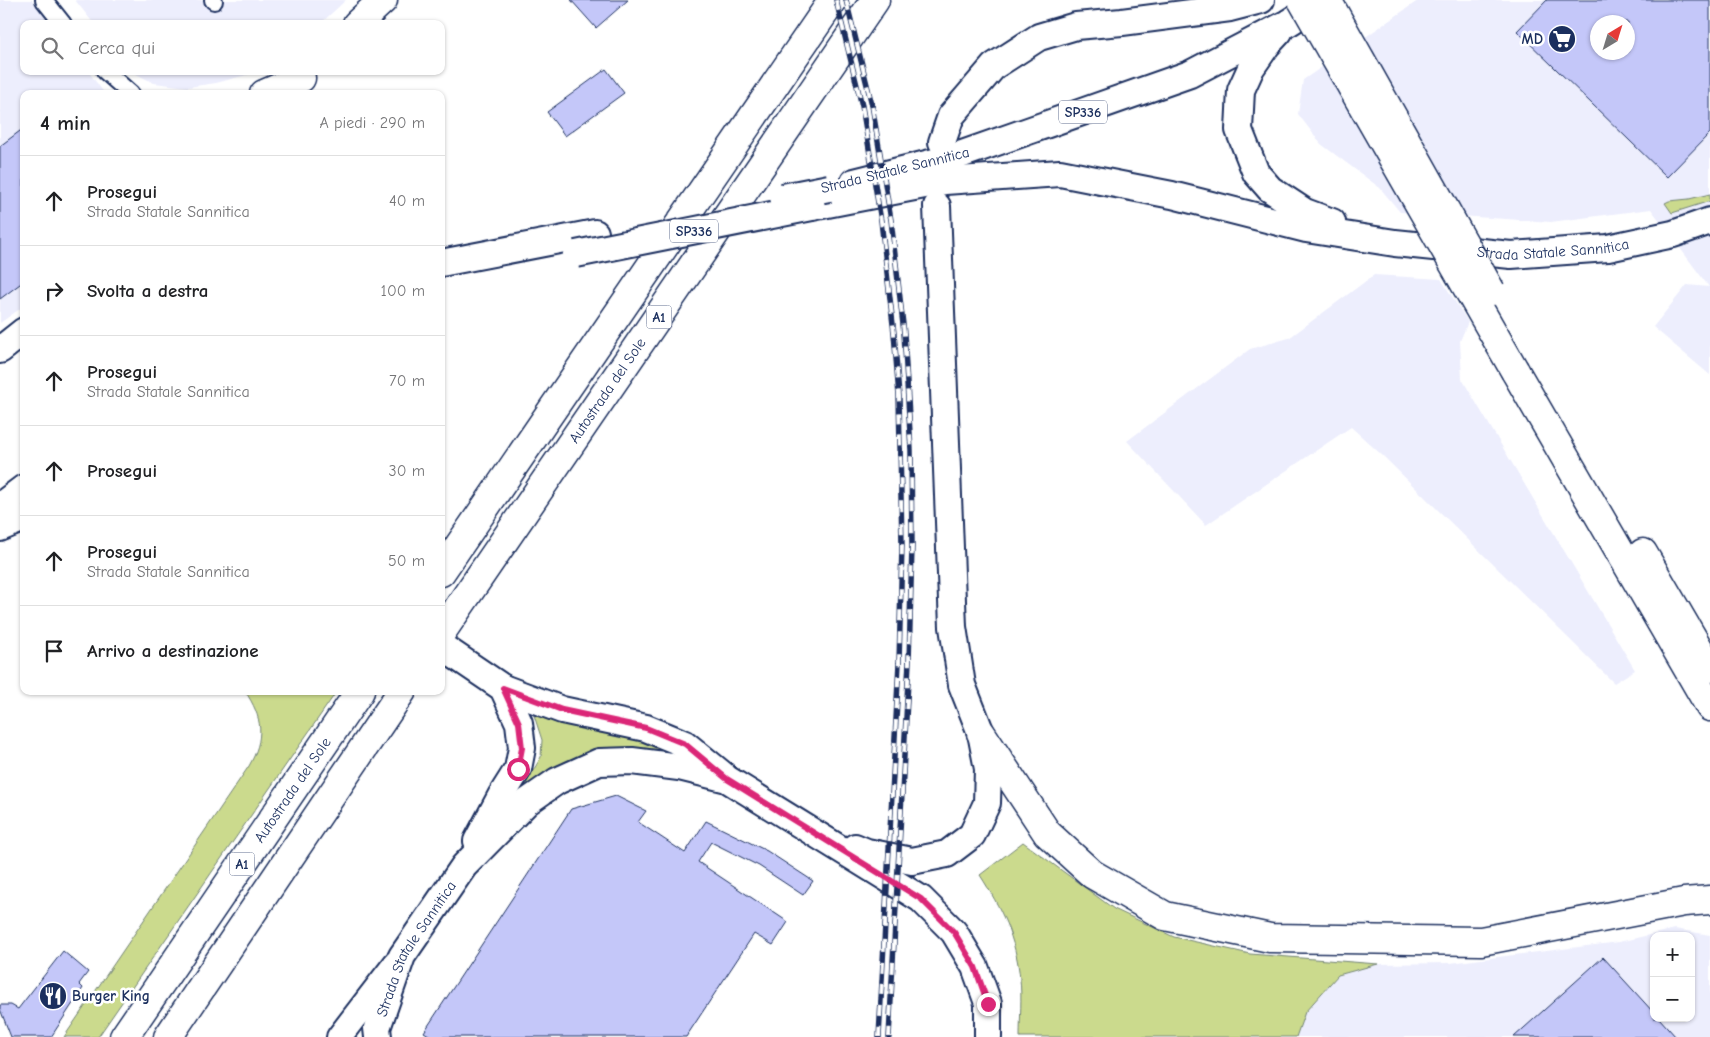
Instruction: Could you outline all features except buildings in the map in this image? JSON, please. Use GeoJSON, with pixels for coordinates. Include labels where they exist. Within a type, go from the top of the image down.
{"type":"FeatureCollection","features":[{"type":"Feature","properties":{"kind":"highway"},"geometry":{"type":"LineString","coordinates":[[361,20],[383,0]]}},
{"type":"Feature","properties":{"kind":"highway","name":"A1"},"geometry":{"type":"LineString","coordinates":[[445,566],[833,0]]}},
{"type":"Feature","properties":{"kind":"highway","name":"Autostrada del Sole"},"geometry":{"type":"LineString","coordinates":[[445,627],[875,0]]}},
{"type":"Feature","properties":{"kind":"highway"},"geometry":{"type":"LineString","coordinates":[[1302,0],[1523,367],[1710,668]]}},
{"type":"Feature","properties":{"kind":"highway"},"geometry":{"type":"LineString","coordinates":[[1326,0],[1523,367],[1710,707]]}},
{"type":"Feature","properties":{"kind":"highway"},"geometry":{"type":"LineString","coordinates":[[275,90],[299,81]]}},
{"type":"Feature","properties":{"kind":"highway","name":"Autostrada del Sole"},"geometry":{"type":"LineString","coordinates":[[124,1037],[357,695]]}},
{"type":"Feature","properties":{"kind":"highway","name":"A1"},"geometry":{"type":"LineString","coordinates":[[168,1037],[399,695]]}},
{"type":"Feature","properties":{"kind":"highway"},"geometry":{"type":"LineString","coordinates":[[981,733],[1047,833],[1092,874],[1165,916],[1270,938],[1481,941],[1684,902],[1710,900]]}},
{"type":"Feature","properties":{"kind":"main road"},"geometry":{"type":"LineString","coordinates":[[942,142],[950,116],[994,66],[1039,38],[1076,26],[1230,8],[1261,0]]}},
{"type":"Feature","properties":{"kind":"main road","name":"Strada Statale Sannitica"},"geometry":{"type":"LineString","coordinates":[[445,262],[829,188],[954,157],[1181,77],[1288,23],[1326,0]]}},
{"type":"Feature","properties":{"kind":"main road","name":"SP336"},"geometry":{"type":"LineString","coordinates":[[1288,23],[1267,44],[1251,68],[1241,90],[1239,130],[1256,173],[1270,189],[1305,212],[1395,242]]}},
{"type":"Feature","properties":{"kind":"main road","name":"Strada Statale Sannitica"},"geometry":{"type":"LineString","coordinates":[[445,279],[945,181],[1060,174],[1172,195],[1306,229],[1395,242],[1511,255],[1608,248],[1674,234],[1710,221]]}},
{"type":"Feature","properties":{"kind":"main road"},"geometry":{"type":"LineString","coordinates":[[805,826],[867,852],[912,861],[946,854],[972,835],[988,803],[988,769],[981,733],[962,685],[953,627],[937,206]]}},
{"type":"Feature","properties":{"kind":"main road"},"geometry":{"type":"LineString","coordinates":[[0,350],[20,335]]}},
{"type":"Feature","properties":{"kind":"main road"},"geometry":{"type":"LineString","coordinates":[[0,362],[20,356]]}},
{"type":"Feature","properties":{"kind":"main road"},"geometry":{"type":"LineString","coordinates":[[0,506],[20,491]]}},
{"type":"Feature","properties":{"kind":"main road"},"geometry":{"type":"LineString","coordinates":[[0,528],[20,520]]}},
{"type":"Feature","properties":{"kind":"main road"},"geometry":{"type":"LineString","coordinates":[[445,649],[503,688],[562,710],[646,728],[685,744],[727,779]]}},
{"type":"Feature","properties":{"kind":"main road","name":"Strada Statale Sannitica"},"geometry":{"type":"LineString","coordinates":[[378,1037],[377,1028],[402,956],[464,866],[501,796],[518,769],[522,748],[519,723],[503,688]]}},
{"type":"Feature","properties":{"kind":"main road","name":"Strada Statale Sannitica"},"geometry":{"type":"LineString","coordinates":[[464,866],[527,802],[557,781],[599,762],[641,762],[679,767],[727,779],[921,899],[954,932],[975,967],[988,1004],[988,1037]]}},
{"type":"Feature","properties":{"kind":"street"},"geometry":{"type":"LineString","coordinates":[[44,0],[60,20]]}},
{"type":"Feature","properties":{"kind":"street"},"geometry":{"type":"LineString","coordinates":[[108,75],[119,90]]}},
{"type":"Feature","properties":{"kind":"street"},"geometry":{"type":"LineString","coordinates":[[109,75],[126,90]]}},
{"type":"Feature","properties":{"kind":"street"},"geometry":{"type":"LineString","coordinates":[[339,1037],[402,956]]}},
{"type":"Feature","properties":{"kind":"shaded area"},"geometry":{"type":"Polygon","coordinates":[[[0,0],[32,0],[47,20],[20,20],[20,75],[91,75],[102,90],[20,90],[20,309],[0,323],[0,0]]]}},
{"type":"Feature","properties":{"kind":"shaded area"},"geometry":{"type":"Polygon","coordinates":[[[75,0],[346,0],[324,20],[91,20],[75,0]]]}},
{"type":"Feature","properties":{"kind":"shaded area"},"geometry":{"type":"Polygon","coordinates":[[[1419,0],[1710,0],[1710,375],[1653,327],[1687,285],[1709,287],[1651,209],[1551,222],[1400,212],[1380,188],[1321,144],[1298,114],[1303,80],[1419,0]]]}},
{"type":"Feature","properties":{"kind":"shaded area"},"geometry":{"type":"Polygon","coordinates":[[[138,75],[246,75],[216,83],[188,87],[154,83],[138,75]]]}},
{"type":"Feature","properties":{"kind":"shaded area"},"geometry":{"type":"Polygon","coordinates":[[[1374,275],[1441,279],[1468,322],[1460,341],[1462,379],[1635,670],[1614,683],[1383,456],[1351,427],[1206,525],[1127,441],[1250,349],[1289,338],[1374,275]]]}},
{"type":"Feature","properties":{"kind":"shaded area"},"geometry":{"type":"Polygon","coordinates":[[[1675,929],[1692,932],[1662,932],[1675,929]]]}},
{"type":"Feature","properties":{"kind":"shaded area"},"geometry":{"type":"Polygon","coordinates":[[[1695,932],[1710,935],[1710,1037],[1296,1037],[1305,1012],[1338,975],[1378,964],[1450,963],[1619,942],[1650,935],[1650,1022],[1695,1022],[1695,932]]]}},
{"type":"Feature","properties":{"kind":"green space"},"geometry":{"type":"Polygon","coordinates":[[[1710,194],[1710,201],[1672,213],[1665,203],[1669,201],[1710,194]]]}},
{"type":"Feature","properties":{"kind":"green space"},"geometry":{"type":"Polygon","coordinates":[[[247,695],[334,695],[98,1037],[64,1037],[249,766],[260,737],[258,719],[247,695]]]}},
{"type":"Feature","properties":{"kind":"green space"},"geometry":{"type":"Polygon","coordinates":[[[531,706],[628,732],[687,759],[647,752],[506,818],[541,757],[542,740],[531,706]]]}},
{"type":"Feature","properties":{"kind":"green space"},"geometry":{"type":"Polygon","coordinates":[[[1023,842],[1114,909],[1174,937],[1250,954],[1378,964],[1338,975],[1305,1012],[1296,1037],[1020,1037],[1021,986],[1015,950],[995,899],[980,875],[1023,842]]]}},
{"type":"Feature","properties":{"kind":"railway"},"geometry":{"type":"LineString","coordinates":[[836,0],[862,106],[881,221],[899,396],[902,545],[899,663],[879,1037]]}},
{"type":"Feature","properties":{"kind":"railway"},"geometry":{"type":"LineString","coordinates":[[846,0],[872,105],[891,220],[904,333],[911,450],[912,546],[909,662],[889,1037]]}},
{"type":"Feature","properties":{"kind":"place","name":"MD"},"geometry":{"type":"Point","coordinates":[1562,39]}},
{"type":"Feature","properties":{"kind":"place","name":"Burger King"},"geometry":{"type":"Point","coordinates":[53,996]}},
{"type":"Feature","properties":{"kind":"route"},"geometry":{"type":"LineString","coordinates":[[518,769],[522,748],[519,723],[503,688],[562,710],[646,728],[685,744],[727,779],[921,899],[954,932],[975,967],[988,1004]]}}]}
